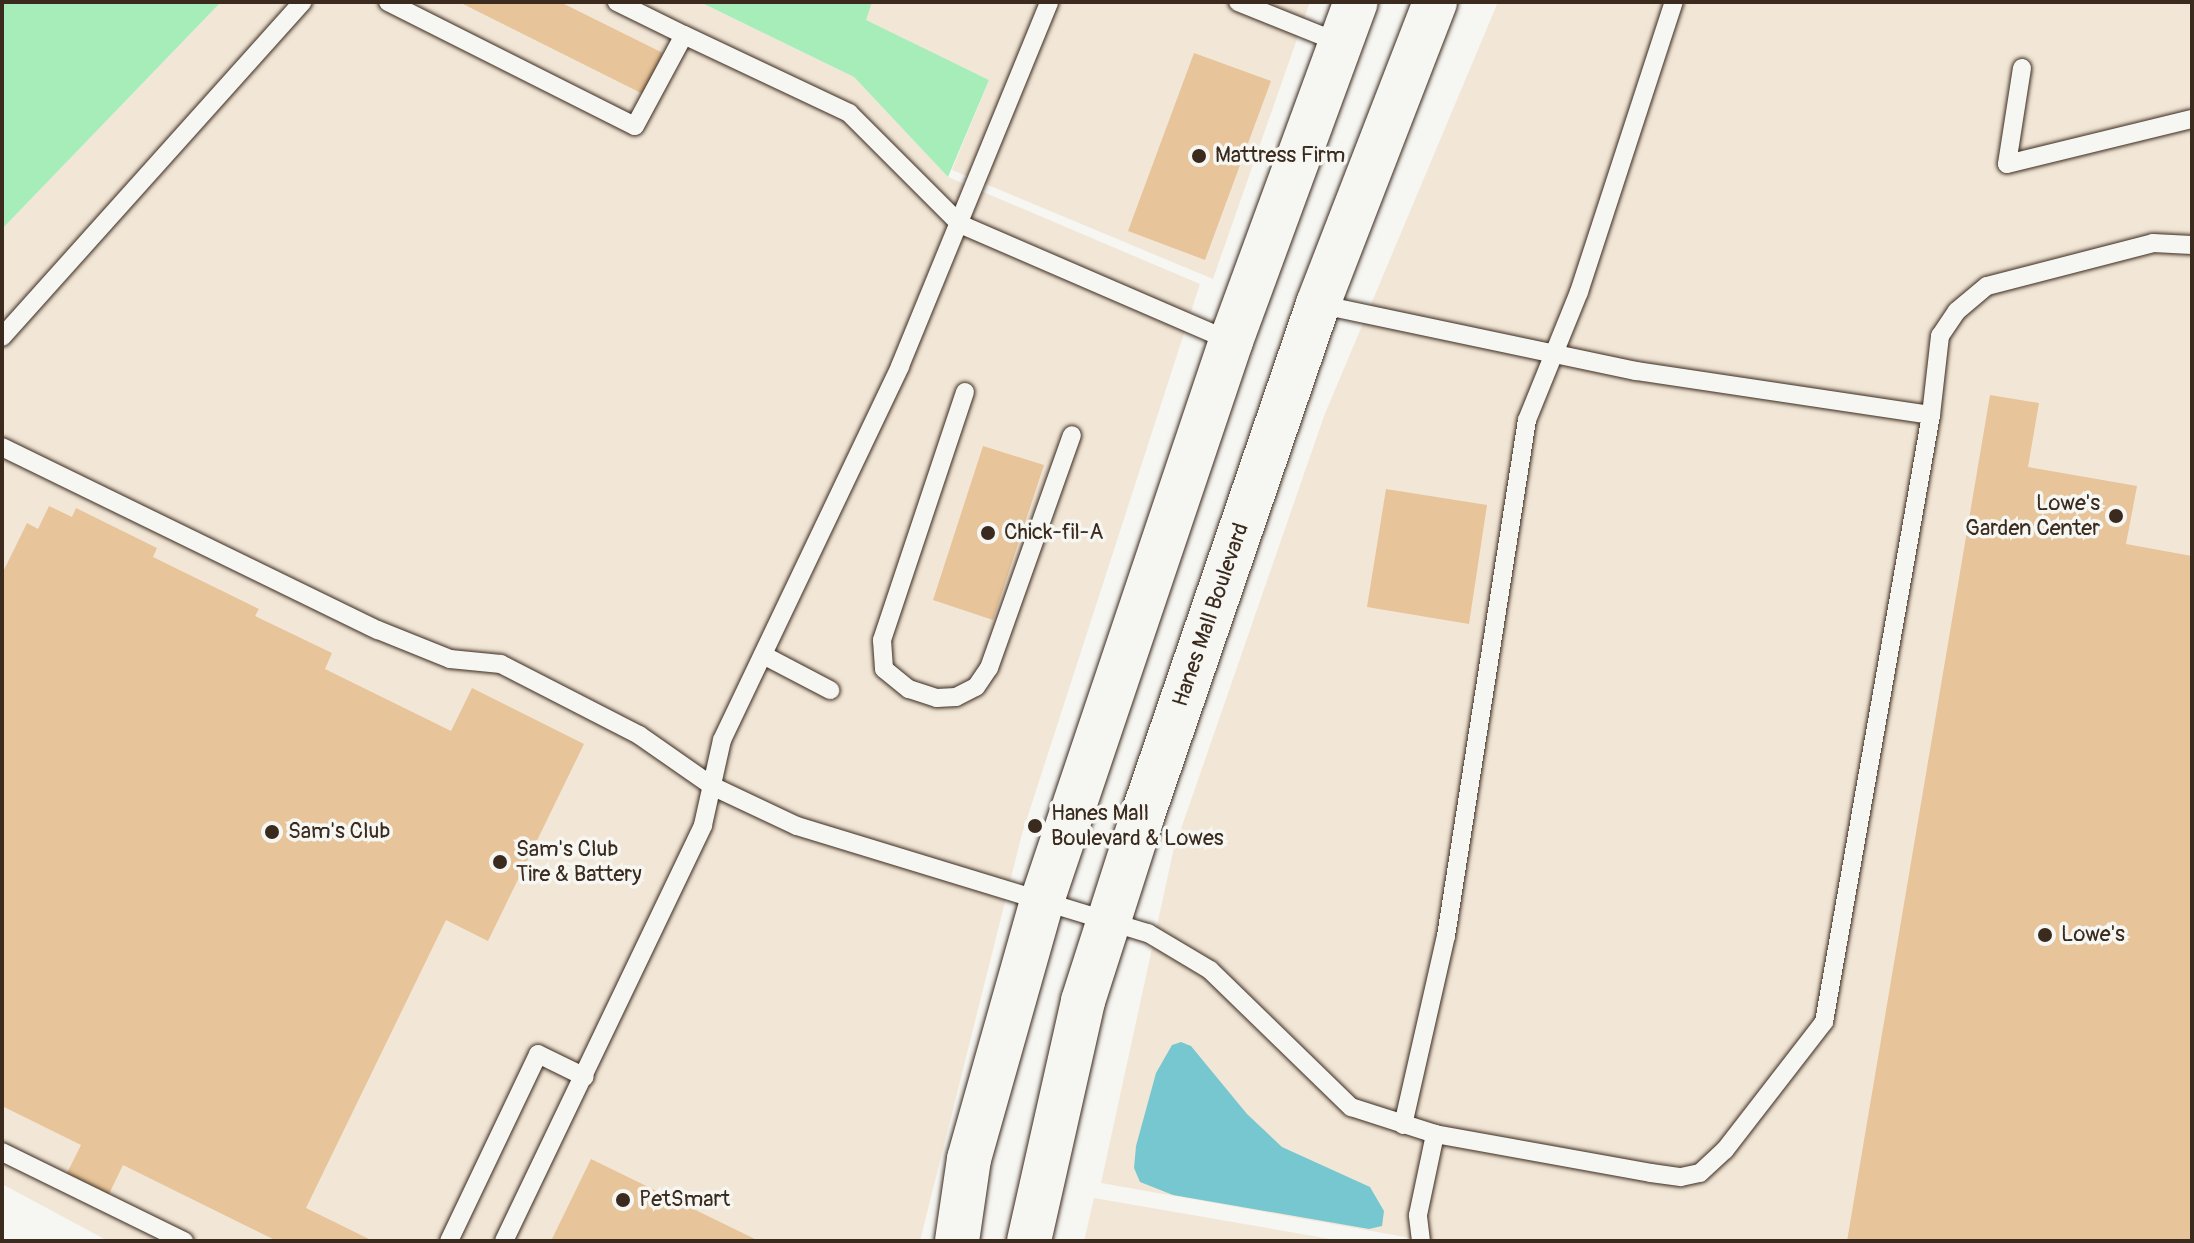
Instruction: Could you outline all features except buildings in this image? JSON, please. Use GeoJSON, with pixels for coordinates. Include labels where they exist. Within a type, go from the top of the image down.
{"type":"FeatureCollection","features":[{"type":"Feature","properties":{"kind":"main road"},"geometry":{"type":"LineString","coordinates":[[957,1241],[969,1159],[1043,898],[1231,341],[1356,2]]}},
{"type":"Feature","properties":{"kind":"main road","name":"Hanes Mall Boulevard"},"geometry":{"type":"LineString","coordinates":[[1029,1241],[1083,1001],[1109,918],[1318,304],[1435,2]]}},
{"type":"Feature","properties":{"kind":"lane"},"geometry":{"type":"LineString","coordinates":[[2,337],[303,2]]}},
{"type":"Feature","properties":{"kind":"lane"},"geometry":{"type":"LineString","coordinates":[[388,2],[635,126],[684,35]]}},
{"type":"Feature","properties":{"kind":"lane"},"geometry":{"type":"LineString","coordinates":[[617,2],[849,113],[960,224],[1231,341]]}},
{"type":"Feature","properties":{"kind":"lane"},"geometry":{"type":"LineString","coordinates":[[504,1241],[703,825],[722,740],[900,366],[1049,2]]}},
{"type":"Feature","properties":{"kind":"lane"},"geometry":{"type":"LineString","coordinates":[[1238,2],[1340,43]]}},
{"type":"Feature","properties":{"kind":"lane"},"geometry":{"type":"LineString","coordinates":[[1403,1125],[1446,936],[1527,420],[1579,292],[1674,2]]}},
{"type":"Feature","properties":{"kind":"lane"},"geometry":{"type":"LineString","coordinates":[[2022,68],[2007,164],[2192,119]]}},
{"type":"Feature","properties":{"kind":"lane"},"geometry":{"type":"LineString","coordinates":[[2,447],[378,630],[450,659],[501,664],[639,735],[712,786],[797,826],[1109,918],[1148,933],[1210,970],[1351,1107],[1435,1134],[1681,1177],[1700,1173],[1725,1150],[1816,1036],[1830,1001],[1931,415],[1940,336],[1957,311],[1987,286],[2153,243],[2192,245]]}},
{"type":"Feature","properties":{"kind":"lane"},"geometry":{"type":"LineString","coordinates":[[1318,304],[1552,356],[1931,415]]}},
{"type":"Feature","properties":{"kind":"lane"},"geometry":{"type":"LineString","coordinates":[[965,392],[882,640],[884,669],[909,689],[937,698],[956,697],[976,687],[989,668],[1072,435]]}},
{"type":"Feature","properties":{"kind":"lane"},"geometry":{"type":"LineString","coordinates":[[763,655],[830,690]]}},
{"type":"Feature","properties":{"kind":"lane"},"geometry":{"type":"LineString","coordinates":[[449,1241],[538,1054],[585,1077]]}},
{"type":"Feature","properties":{"kind":"lane"},"geometry":{"type":"LineString","coordinates":[[1421,1241],[1418,1215],[1435,1134]]}},
{"type":"Feature","properties":{"kind":"lane"},"geometry":{"type":"LineString","coordinates":[[2,1152],[184,1241]]}},
{"type":"Feature","properties":{"kind":"shaded area"},"geometry":{"type":"Polygon","coordinates":[[[221,2],[700,2],[854,77],[948,177],[1200,284],[1022,834],[920,1241],[108,1241],[2,1184],[2,229],[221,2]]]}},
{"type":"Feature","properties":{"kind":"shaded area"},"geometry":{"type":"Polygon","coordinates":[[[872,2],[1310,2],[1213,279],[952,170],[989,80],[865,20],[872,2]]]}},
{"type":"Feature","properties":{"kind":"shaded area"},"geometry":{"type":"Polygon","coordinates":[[[1498,2],[2192,2],[2192,1241],[1428,1241],[1101,1183],[1173,852],[1324,416],[1498,2]]]}},
{"type":"Feature","properties":{"kind":"shaded area"},"geometry":{"type":"Polygon","coordinates":[[[1094,1198],[1342,1241],[1084,1241],[1094,1198]]]}},
{"type":"Feature","properties":{"kind":"green space"},"geometry":{"type":"Polygon","coordinates":[[[2,2],[221,2],[2,229],[2,2]]]}},
{"type":"Feature","properties":{"kind":"green space"},"geometry":{"type":"Polygon","coordinates":[[[700,2],[872,2],[866,20],[989,80],[948,177],[854,77],[700,2]]]}},
{"type":"Feature","properties":{"kind":"water"},"geometry":{"type":"Polygon","coordinates":[[[1181,1042],[1191,1046],[1247,1114],[1282,1147],[1370,1187],[1384,1211],[1382,1226],[1369,1229],[1173,1195],[1140,1182],[1134,1168],[1136,1146],[1156,1073],[1172,1045],[1181,1042]]]}},
{"type":"Feature","properties":{"kind":"place","name":"Mattress Firm"},"geometry":{"type":"Point","coordinates":[1199,156]}},
{"type":"Feature","properties":{"kind":"place","name":"Lowe's Garden Center"},"geometry":{"type":"Point","coordinates":[2116,516]}},
{"type":"Feature","properties":{"kind":"place","name":"Chick-fil-A"},"geometry":{"type":"Point","coordinates":[988,533]}},
{"type":"Feature","properties":{"kind":"place","name":"Hanes Mall Boulevard & Lowes"},"geometry":{"type":"Point","coordinates":[1035,826]}},
{"type":"Feature","properties":{"kind":"place","name":"Sam's Club"},"geometry":{"type":"Point","coordinates":[272,832]}},
{"type":"Feature","properties":{"kind":"place","name":"Sam's Club Tire & Battery"},"geometry":{"type":"Point","coordinates":[500,862]}},
{"type":"Feature","properties":{"kind":"place","name":"Lowe's"},"geometry":{"type":"Point","coordinates":[2045,935]}},
{"type":"Feature","properties":{"kind":"place","name":"PetSmart"},"geometry":{"type":"Point","coordinates":[623,1200]}}]}
